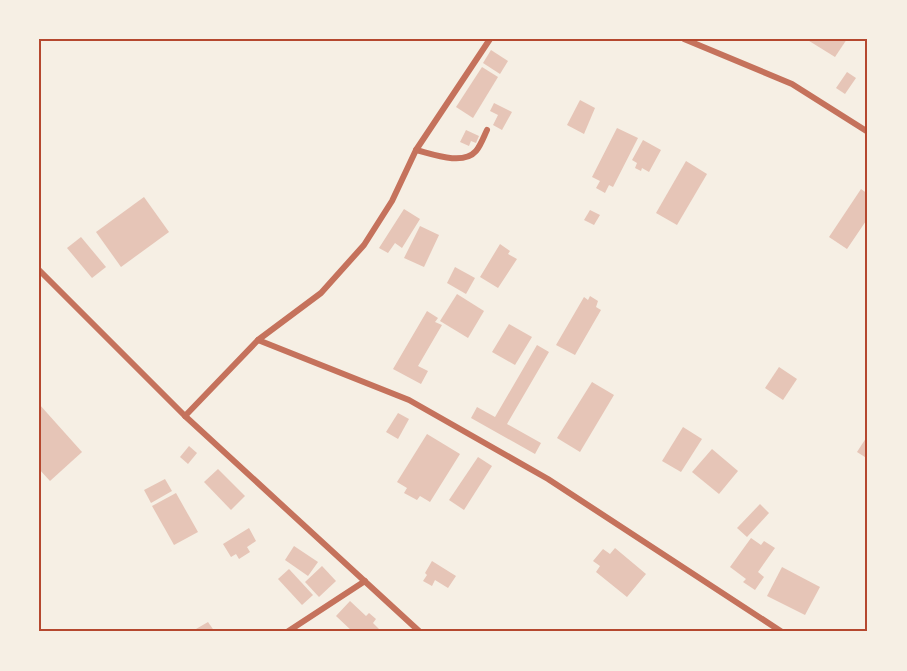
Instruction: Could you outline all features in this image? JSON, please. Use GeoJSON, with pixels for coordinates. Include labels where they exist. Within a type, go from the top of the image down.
{"type":"FeatureCollection","features":[{"type":"Feature","properties":{"kind":"street"},"geometry":{"type":"LineString","coordinates":[[185,416],[258,340],[321,293],[364,245],[392,201],[416,150],[490,39]]}},
{"type":"Feature","properties":{"kind":"street"},"geometry":{"type":"LineString","coordinates":[[684,39],[792,84],[868,132]]}},
{"type":"Feature","properties":{"kind":"street"},"geometry":{"type":"LineString","coordinates":[[416,150],[461,158],[472,155],[487,130]]}},
{"type":"Feature","properties":{"kind":"street"},"geometry":{"type":"LineString","coordinates":[[39,270],[185,416],[420,632]]}},
{"type":"Feature","properties":{"kind":"street"},"geometry":{"type":"LineString","coordinates":[[258,340],[419,405],[548,479],[782,632]]}},
{"type":"Feature","properties":{"kind":"street"},"geometry":{"type":"LineString","coordinates":[[287,632],[365,581]]}},
{"type":"Feature","properties":{"kind":"building"},"geometry":{"type":"Polygon","coordinates":[[[806,39],[847,39],[835,57],[806,39]]]}},
{"type":"Feature","properties":{"kind":"building"},"geometry":{"type":"Polygon","coordinates":[[[491,50],[508,61],[500,74],[483,63],[491,50]]]}},
{"type":"Feature","properties":{"kind":"building"},"geometry":{"type":"Polygon","coordinates":[[[482,67],[498,77],[473,118],[456,107],[482,67]]]}},
{"type":"Feature","properties":{"kind":"building"},"geometry":{"type":"Polygon","coordinates":[[[847,72],[856,78],[845,94],[836,88],[847,72]]]}},
{"type":"Feature","properties":{"kind":"building"},"geometry":{"type":"Polygon","coordinates":[[[580,100],[595,108],[584,134],[567,125],[580,100]]]}},
{"type":"Feature","properties":{"kind":"building"},"geometry":{"type":"Polygon","coordinates":[[[494,103],[512,112],[502,130],[493,125],[498,115],[490,111],[494,103]]]}},
{"type":"Feature","properties":{"kind":"building"},"geometry":{"type":"Polygon","coordinates":[[[617,128],[638,138],[613,187],[609,185],[605,193],[596,188],[600,181],[592,177],[617,128]]]}},
{"type":"Feature","properties":{"kind":"building"},"geometry":{"type":"Polygon","coordinates":[[[466,130],[479,136],[476,143],[471,141],[469,146],[460,142],[466,130]]]}},
{"type":"Feature","properties":{"kind":"building"},"geometry":{"type":"Polygon","coordinates":[[[643,140],[661,150],[649,172],[642,168],[641,171],[635,168],[637,163],[632,160],[643,140]]]}},
{"type":"Feature","properties":{"kind":"building"},"geometry":{"type":"Polygon","coordinates":[[[686,161],[707,174],[677,225],[656,213],[686,161]]]}},
{"type":"Feature","properties":{"kind":"building"},"geometry":{"type":"Polygon","coordinates":[[[861,189],[868,194],[868,202],[865,206],[868,208],[868,218],[847,249],[829,237],[861,189]]]}},
{"type":"Feature","properties":{"kind":"building"},"geometry":{"type":"Polygon","coordinates":[[[144,197],[169,232],[121,267],[96,232],[144,197]]]}},
{"type":"Feature","properties":{"kind":"building"},"geometry":{"type":"Polygon","coordinates":[[[404,209],[420,219],[402,248],[395,243],[388,253],[379,248],[404,209]]]}},
{"type":"Feature","properties":{"kind":"building"},"geometry":{"type":"Polygon","coordinates":[[[590,210],[600,215],[594,225],[584,220],[590,210]]]}},
{"type":"Feature","properties":{"kind":"building"},"geometry":{"type":"Polygon","coordinates":[[[420,226],[439,235],[424,267],[404,258],[420,226]]]}},
{"type":"Feature","properties":{"kind":"building"},"geometry":{"type":"Polygon","coordinates":[[[81,237],[106,267],[92,278],[67,248],[81,237]]]}},
{"type":"Feature","properties":{"kind":"building"},"geometry":{"type":"Polygon","coordinates":[[[500,244],[510,251],[508,254],[517,259],[498,288],[480,277],[500,244]]]}},
{"type":"Feature","properties":{"kind":"building"},"geometry":{"type":"Polygon","coordinates":[[[455,267],[475,278],[466,294],[447,283],[455,267]]]}},
{"type":"Feature","properties":{"kind":"building"},"geometry":{"type":"Polygon","coordinates":[[[457,294],[484,311],[468,338],[440,321],[457,294]]]}},
{"type":"Feature","properties":{"kind":"building"},"geometry":{"type":"Polygon","coordinates":[[[590,296],[598,301],[596,307],[601,310],[575,355],[556,345],[584,297],[588,300],[590,296]]]}},
{"type":"Feature","properties":{"kind":"building"},"geometry":{"type":"Polygon","coordinates":[[[427,311],[438,318],[435,322],[442,325],[418,366],[428,371],[421,384],[393,369],[427,311]]]}},
{"type":"Feature","properties":{"kind":"building"},"geometry":{"type":"Polygon","coordinates":[[[509,324],[532,337],[515,365],[492,352],[509,324]]]}},
{"type":"Feature","properties":{"kind":"building"},"geometry":{"type":"Polygon","coordinates":[[[537,345],[549,352],[507,424],[541,443],[535,454],[471,418],[477,407],[495,417],[537,345]]]}},
{"type":"Feature","properties":{"kind":"building"},"geometry":{"type":"Polygon","coordinates":[[[779,367],[797,379],[783,400],[765,388],[779,367]]]}},
{"type":"Feature","properties":{"kind":"building"},"geometry":{"type":"Polygon","coordinates":[[[592,382],[614,395],[580,452],[557,438],[592,382]]]}},
{"type":"Feature","properties":{"kind":"building"},"geometry":{"type":"Polygon","coordinates":[[[39,404],[82,452],[50,481],[39,469],[39,404]]]}},
{"type":"Feature","properties":{"kind":"building"},"geometry":{"type":"Polygon","coordinates":[[[398,413],[409,419],[398,439],[386,432],[398,413]]]}},
{"type":"Feature","properties":{"kind":"building"},"geometry":{"type":"Polygon","coordinates":[[[683,427],[702,439],[681,472],[662,461],[683,427]]]}},
{"type":"Feature","properties":{"kind":"building"},"geometry":{"type":"Polygon","coordinates":[[[427,434],[460,454],[430,502],[420,496],[417,500],[404,493],[407,488],[397,482],[427,434]]]}},
{"type":"Feature","properties":{"kind":"building"},"geometry":{"type":"Polygon","coordinates":[[[868,435],[868,459],[857,452],[868,435]]]}},
{"type":"Feature","properties":{"kind":"building"},"geometry":{"type":"Polygon","coordinates":[[[189,446],[197,453],[188,464],[180,457],[189,446]]]}},
{"type":"Feature","properties":{"kind":"building"},"geometry":{"type":"Polygon","coordinates":[[[712,449],[738,471],[719,494],[692,472],[712,449]]]}},
{"type":"Feature","properties":{"kind":"building"},"geometry":{"type":"Polygon","coordinates":[[[478,457],[492,466],[464,510],[449,500],[478,457]]]}},
{"type":"Feature","properties":{"kind":"building"},"geometry":{"type":"Polygon","coordinates":[[[218,469],[245,496],[231,510],[204,482],[218,469]]]}},
{"type":"Feature","properties":{"kind":"building"},"geometry":{"type":"Polygon","coordinates":[[[165,479],[172,491],[151,503],[144,490],[165,479]]]}},
{"type":"Feature","properties":{"kind":"building"},"geometry":{"type":"Polygon","coordinates":[[[176,493],[198,532],[174,545],[152,506],[176,493]]]}},
{"type":"Feature","properties":{"kind":"building"},"geometry":{"type":"Polygon","coordinates":[[[760,504],[769,513],[747,537],[737,528],[760,504]]]}},
{"type":"Feature","properties":{"kind":"building"},"geometry":{"type":"Polygon","coordinates":[[[249,528],[256,541],[247,547],[250,552],[239,559],[236,554],[231,557],[223,544],[249,528]]]}},
{"type":"Feature","properties":{"kind":"building"},"geometry":{"type":"Polygon","coordinates":[[[751,538],[761,545],[764,541],[775,548],[758,572],[764,577],[755,590],[743,582],[746,579],[730,567],[751,538]]]}},
{"type":"Feature","properties":{"kind":"building"},"geometry":{"type":"Polygon","coordinates":[[[294,546],[318,562],[308,576],[285,560],[294,546]]]}},
{"type":"Feature","properties":{"kind":"building"},"geometry":{"type":"Polygon","coordinates":[[[615,548],[646,574],[627,597],[596,572],[600,566],[593,561],[603,549],[610,554],[615,548]]]}},
{"type":"Feature","properties":{"kind":"building"},"geometry":{"type":"Polygon","coordinates":[[[432,561],[456,576],[448,588],[435,580],[432,586],[423,581],[432,561]]]}},
{"type":"Feature","properties":{"kind":"building"},"geometry":{"type":"Polygon","coordinates":[[[322,566],[336,581],[319,597],[305,582],[322,566]]]}},
{"type":"Feature","properties":{"kind":"building"},"geometry":{"type":"Polygon","coordinates":[[[782,567],[820,587],[805,615],[767,596],[782,567]]]}},
{"type":"Feature","properties":{"kind":"building"},"geometry":{"type":"Polygon","coordinates":[[[289,569],[313,595],[302,605],[278,579],[289,569]]]}},
{"type":"Feature","properties":{"kind":"building"},"geometry":{"type":"Polygon","coordinates":[[[350,601],[366,616],[369,613],[376,619],[373,623],[379,629],[376,632],[353,632],[336,616],[350,601]]]}},
{"type":"Feature","properties":{"kind":"building"},"geometry":{"type":"Polygon","coordinates":[[[208,622],[215,632],[198,632],[196,629],[208,622]]]}}]}
